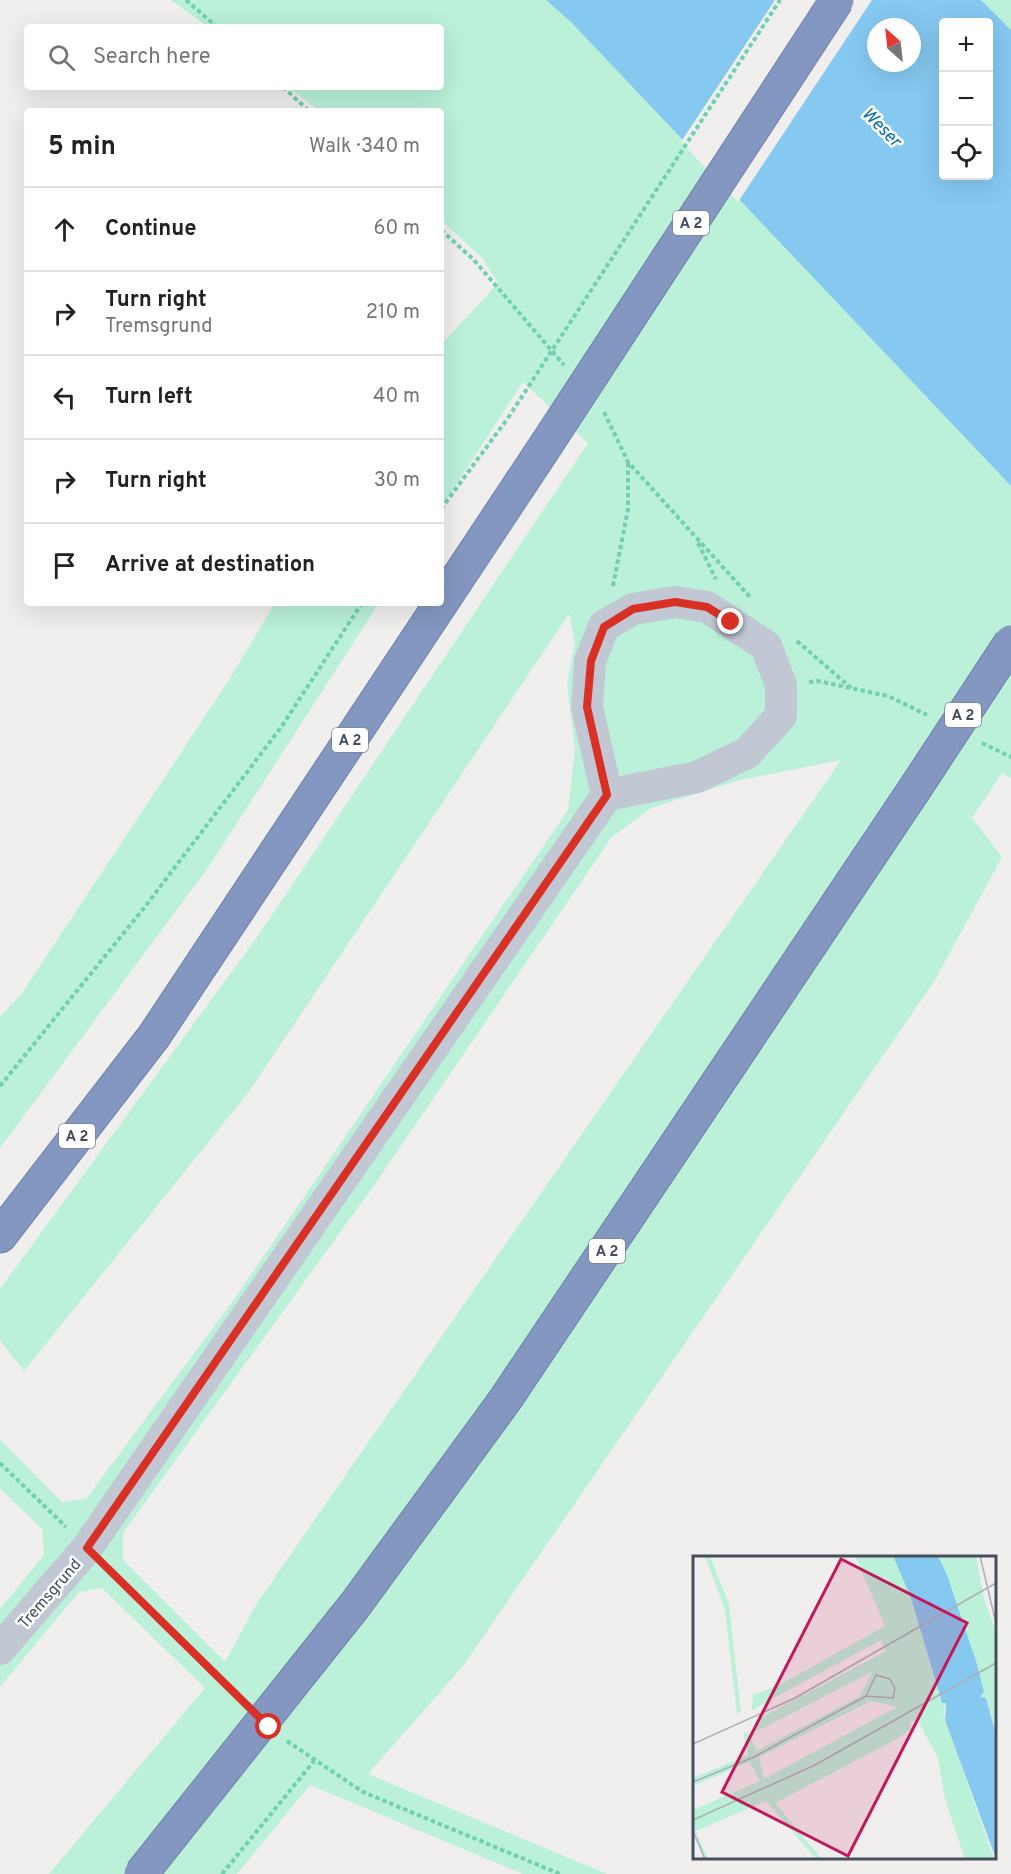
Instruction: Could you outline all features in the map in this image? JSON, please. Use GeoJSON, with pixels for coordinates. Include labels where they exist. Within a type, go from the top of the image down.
{"type":"FeatureCollection","features":[{"type":"Feature","properties":{"kind":"highway","name":"A 2"},"geometry":{"type":"LineString","coordinates":[[444,599],[837,0]]}},
{"type":"Feature","properties":{"kind":"highway","name":"A 2"},"geometry":{"type":"LineString","coordinates":[[0,1236],[154,1036],[439,606]]}},
{"type":"Feature","properties":{"kind":"highway","name":"A 2"},"geometry":{"type":"LineString","coordinates":[[141,1874],[355,1605],[505,1400],[916,788],[1011,642]]}},
{"type":"Feature","properties":{"kind":"street"},"geometry":{"type":"LineString","coordinates":[[675,602],[707,607],[766,646],[781,685],[781,716],[747,753],[697,777],[607,795],[587,707],[591,661],[604,627],[633,609],[675,602]]}},
{"type":"Feature","properties":{"kind":"street","name":"Tremsgrund"},"geometry":{"type":"LineString","coordinates":[[0,1649],[87,1548],[607,795]]}},
{"type":"Feature","properties":{"kind":"path"},"geometry":{"type":"LineString","coordinates":[[186,0],[213,24]]}},
{"type":"Feature","properties":{"kind":"path"},"geometry":{"type":"LineString","coordinates":[[444,505],[508,418],[780,0]]}},
{"type":"Feature","properties":{"kind":"path"},"geometry":{"type":"LineString","coordinates":[[286,90],[306,108]]}},
{"type":"Feature","properties":{"kind":"path"},"geometry":{"type":"LineString","coordinates":[[444,233],[472,259],[571,373]]}},
{"type":"Feature","properties":{"kind":"path"},"geometry":{"type":"LineString","coordinates":[[601,409],[609,417],[628,462],[695,537]]}},
{"type":"Feature","properties":{"kind":"path"},"geometry":{"type":"LineString","coordinates":[[604,627],[628,509],[628,462]]}},
{"type":"Feature","properties":{"kind":"path"},"geometry":{"type":"LineString","coordinates":[[0,1086],[144,908],[282,726],[360,606]]}},
{"type":"Feature","properties":{"kind":"path"},"geometry":{"type":"LineString","coordinates":[[781,685],[818,681],[851,688]]}},
{"type":"Feature","properties":{"kind":"path"},"geometry":{"type":"LineString","coordinates":[[0,1463],[244,1703]]}},
{"type":"Feature","properties":{"kind":"path"},"geometry":{"type":"LineString","coordinates":[[278,1734],[314,1761],[363,1792],[560,1874]]}},
{"type":"Feature","properties":{"kind":"path"},"geometry":{"type":"LineString","coordinates":[[222,1874],[314,1761]]}},
{"type":"Feature","properties":{"kind":"green space"},"geometry":{"type":"Polygon","coordinates":[[[171,0],[546,0],[571,21],[1011,486],[1011,778],[1002,773],[972,818],[1002,857],[935,980],[463,1666],[368,1774],[607,1874],[523,1874],[310,1785],[237,1874],[49,1874],[205,1688],[102,1588],[79,1592],[0,1687],[0,1609],[44,1555],[42,1529],[0,1488],[0,1439],[62,1502],[86,1499],[235,1298],[568,810],[575,749],[567,685],[575,641],[569,614],[248,1093],[24,1371],[0,1340],[0,1289],[260,933],[588,443],[523,382],[444,503],[444,342],[498,283],[482,258],[444,223],[444,108],[316,108],[292,90],[444,90],[444,24],[204,24],[171,0]],[[841,760],[740,780],[651,808],[611,838],[375,1184],[123,1533],[123,1560],[225,1662],[257,1603],[841,760]]]}},
{"type":"Feature","properties":{"kind":"green space"},"geometry":{"type":"Polygon","coordinates":[[[981,0],[1011,0],[1011,30],[981,0]]]}},
{"type":"Feature","properties":{"kind":"green space"},"geometry":{"type":"Polygon","coordinates":[[[273,606],[377,606],[210,865],[0,1148],[0,1017],[22,993],[227,683],[273,606]]]}},
{"type":"Feature","properties":{"kind":"water","name":"Weser"},"geometry":{"type":"Polygon","coordinates":[[[546,0],[981,0],[1011,30],[1011,486],[571,22],[546,0]]]}},
{"type":"Feature","properties":{"kind":"pier"},"geometry":{"type":"Polygon","coordinates":[[[775,0],[872,0],[738,202],[681,142],[775,0]]]}},
{"type":"Feature","properties":{"kind":"route"},"geometry":{"type":"LineString","coordinates":[[269,1727],[87,1548],[607,795],[587,707],[591,661],[604,627],[633,609],[675,602],[707,607],[731,622]]}}]}
